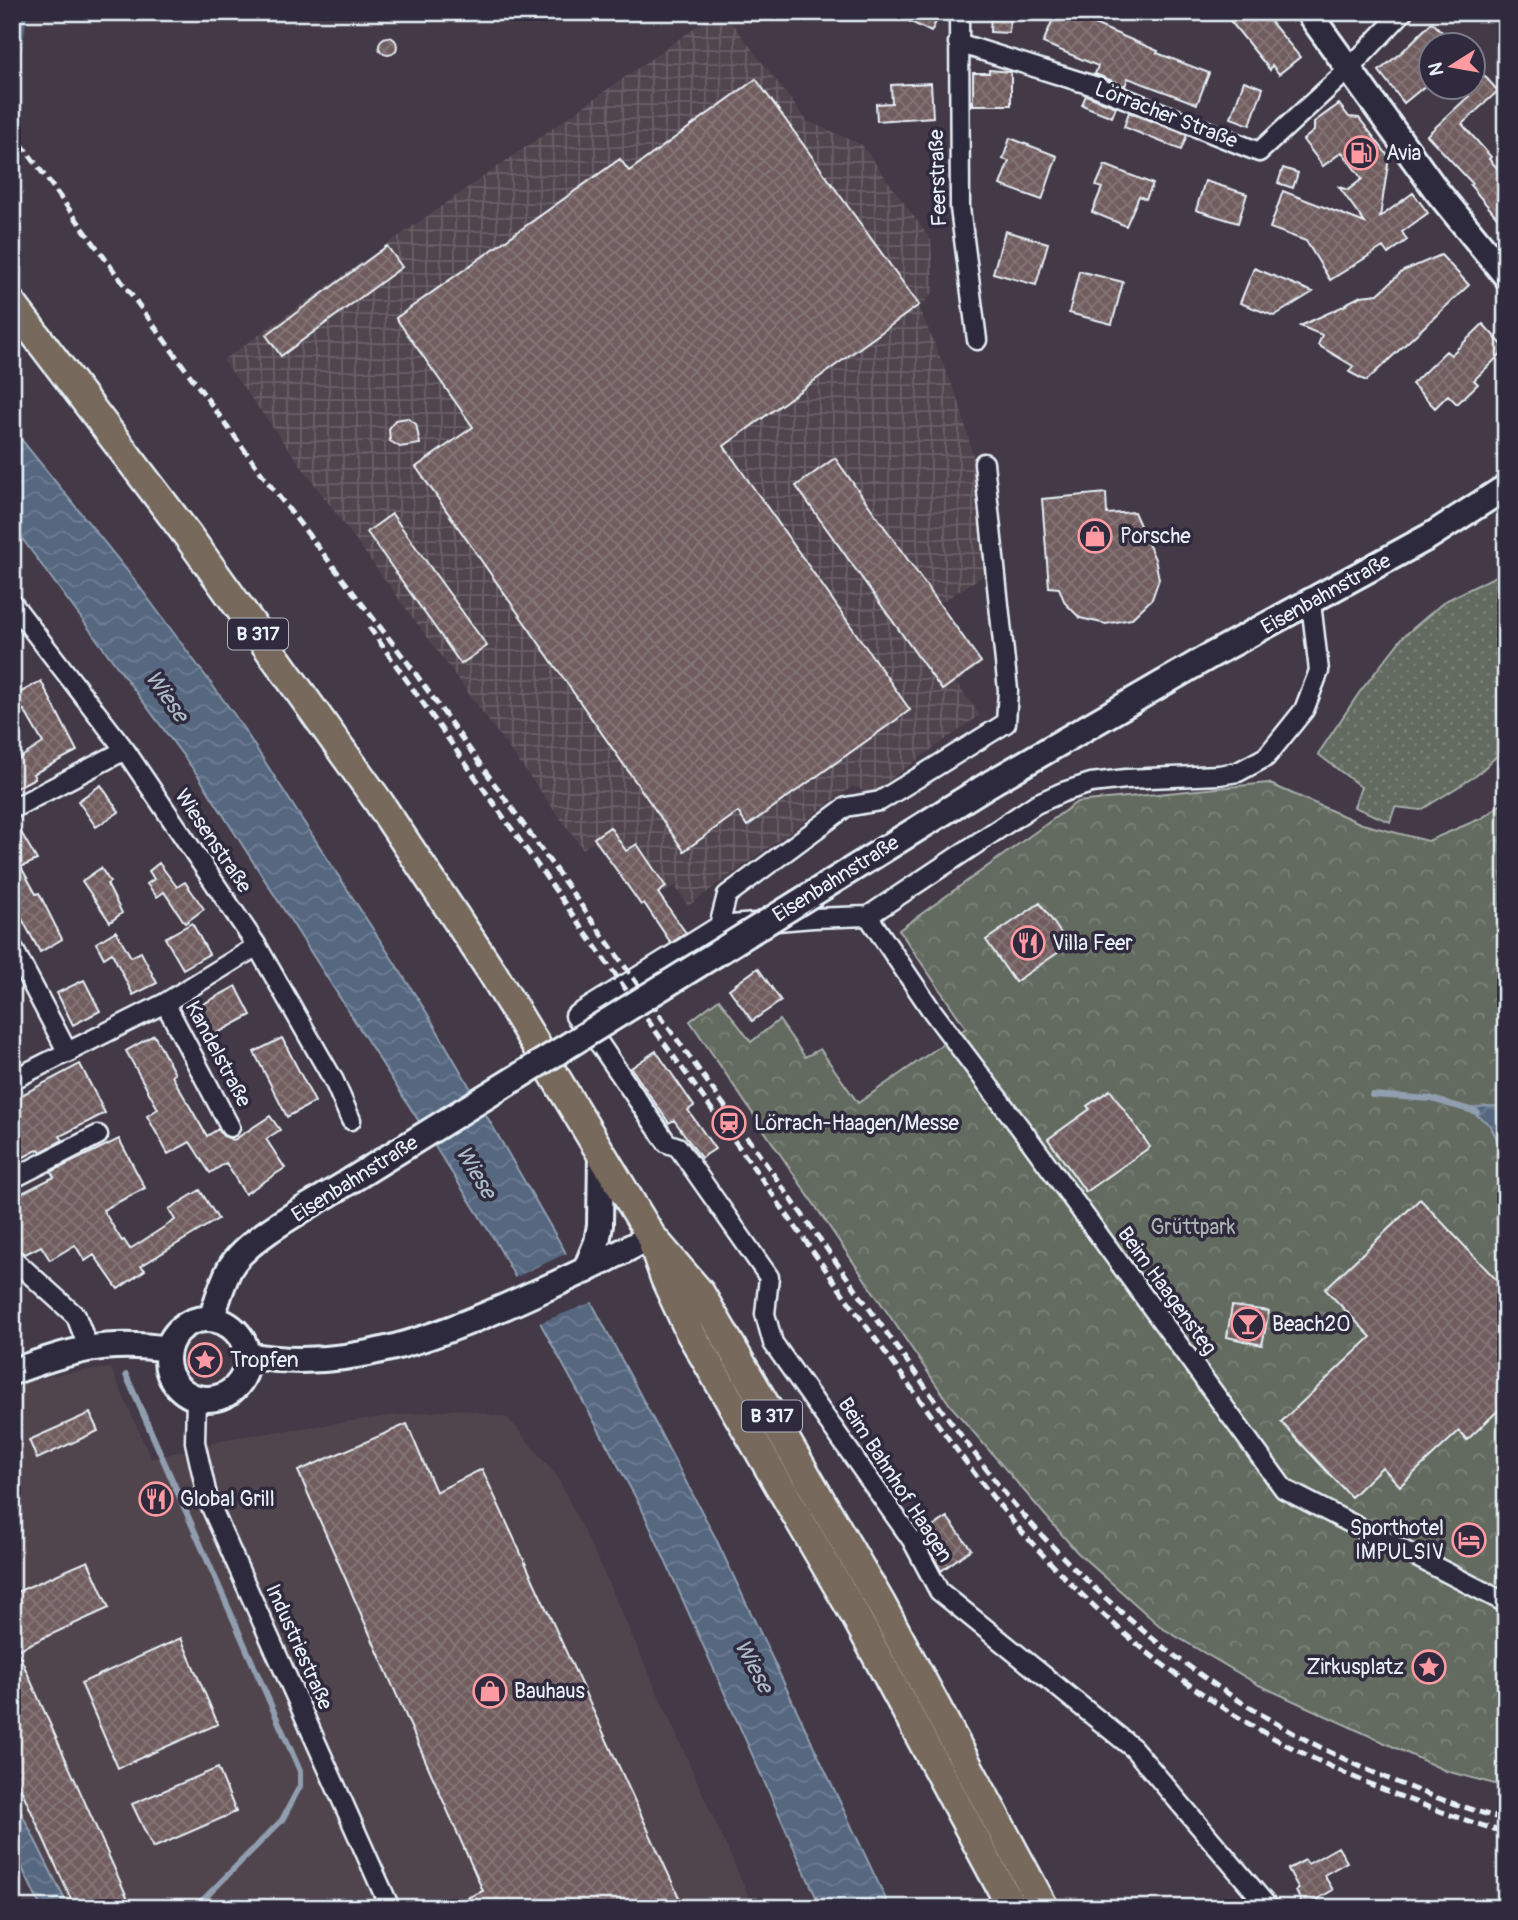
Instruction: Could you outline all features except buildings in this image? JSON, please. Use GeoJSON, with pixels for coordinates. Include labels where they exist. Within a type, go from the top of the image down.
{"type":"FeatureCollection","features":[{"type":"Feature","properties":{"kind":"main road","name":"B 317"},"geometry":{"type":"LineString","coordinates":[[12,304],[188,536],[378,801],[492,972],[652,1236],[700,1293],[881,1604],[1044,1908]]}},
{"type":"Feature","properties":{"kind":"main road","name":"B 317"},"geometry":{"type":"LineString","coordinates":[[652,1236],[665,1278],[690,1332],[856,1617],[1012,1908]]}},
{"type":"Feature","properties":{"kind":"street","name":"Feerstraße"},"geometry":{"type":"LineString","coordinates":[[959,12],[960,208],[977,340]]}},
{"type":"Feature","properties":{"kind":"street"},"geometry":{"type":"LineString","coordinates":[[1308,12],[1436,190],[1506,276]]}},
{"type":"Feature","properties":{"kind":"street","name":"Lörracher Straße"},"geometry":{"type":"LineString","coordinates":[[958,43],[1094,86],[1259,152],[1348,70],[1403,12]]}},
{"type":"Feature","properties":{"kind":"street"},"geometry":{"type":"LineString","coordinates":[[984,463],[1008,690],[1006,723],[880,800],[846,807],[727,895],[719,926],[773,920],[867,916],[1036,804],[1063,792],[1091,783],[1238,772],[1266,757],[1304,710],[1319,670],[1311,603]]}},
{"type":"Feature","properties":{"kind":"street","name":"Eisenbahnstraße"},"geometry":{"type":"LineString","coordinates":[[211,1319],[231,1267],[243,1252],[262,1236],[991,783],[1208,657],[1430,536],[1506,488]]}},
{"type":"Feature","properties":{"kind":"street","name":"Wiesenstraße"},"geometry":{"type":"LineString","coordinates":[[12,603],[125,750],[257,946],[334,1081],[351,1120]]}},
{"type":"Feature","properties":{"kind":"street"},"geometry":{"type":"LineString","coordinates":[[12,809],[125,750]]}},
{"type":"Feature","properties":{"kind":"street","name":"Beim Haagensteg"},"geometry":{"type":"LineString","coordinates":[[867,916],[930,1008],[1284,1489],[1506,1603]]}},
{"type":"Feature","properties":{"kind":"street","name":"Beim Bahnhof Haagen"},"geometry":{"type":"LineString","coordinates":[[719,926],[575,1016],[601,1046],[667,1143],[678,1147],[769,1277],[765,1314],[773,1343],[912,1540],[939,1591],[1133,1748],[1269,1908]]}},
{"type":"Feature","properties":{"kind":"street"},"geometry":{"type":"LineString","coordinates":[[12,946],[68,1053]]}},
{"type":"Feature","properties":{"kind":"street","name":"Kandelstraße"},"geometry":{"type":"LineString","coordinates":[[12,1080],[165,1003],[257,946]]}},
{"type":"Feature","properties":{"kind":"street","name":"Kandelstraße"},"geometry":{"type":"LineString","coordinates":[[165,1003],[230,1127]]}},
{"type":"Feature","properties":{"kind":"street"},"geometry":{"type":"LineString","coordinates":[[12,1179],[98,1135]]}},
{"type":"Feature","properties":{"kind":"street"},"geometry":{"type":"LineString","coordinates":[[601,1152],[604,1250]]}},
{"type":"Feature","properties":{"kind":"street"},"geometry":{"type":"LineString","coordinates":[[247,1355],[268,1359],[345,1357],[415,1342],[477,1320],[585,1271],[604,1250],[652,1236]]}},
{"type":"Feature","properties":{"kind":"street"},"geometry":{"type":"LineString","coordinates":[[12,1258],[76,1316],[88,1347]]}},
{"type":"Feature","properties":{"kind":"street"},"geometry":{"type":"LineString","coordinates":[[211,1319],[224,1323],[235,1331],[243,1342],[247,1355],[246,1368],[241,1380],[232,1390],[209,1399],[196,1398],[182,1391],[172,1379],[167,1365],[168,1349],[174,1336],[184,1326],[197,1320],[211,1319]]}},
{"type":"Feature","properties":{"kind":"street"},"geometry":{"type":"LineString","coordinates":[[12,1372],[88,1347],[126,1344],[168,1349]]}},
{"type":"Feature","properties":{"kind":"street","name":"Industriestraße"},"geometry":{"type":"LineString","coordinates":[[196,1398],[195,1442],[208,1500],[390,1908]]}},
{"type":"Feature","properties":{"kind":"shaded area"},"geometry":{"type":"Polygon","coordinates":[[[706,20],[732,23],[807,121],[862,145],[931,240],[934,292],[919,308],[959,401],[979,479],[989,572],[940,603],[983,663],[956,683],[980,715],[870,794],[853,786],[688,906],[675,886],[640,906],[594,841],[583,849],[223,360],[706,20]]]}},
{"type":"Feature","properties":{"kind":"shaded area"},"geometry":{"type":"Polygon","coordinates":[[[111,1368],[151,1459],[232,1438],[388,1416],[461,1409],[508,1418],[557,1476],[598,1560],[754,1908],[70,1908],[12,1792],[12,1386],[59,1374],[111,1368]]]}},
{"type":"Feature","properties":{"kind":"green space"},"geometry":{"type":"Polygon","coordinates":[[[1506,571],[1506,747],[1477,775],[1421,810],[1395,807],[1390,822],[1354,807],[1361,787],[1318,754],[1359,693],[1403,637],[1445,601],[1506,571]]]}},
{"type":"Feature","properties":{"kind":"green space","name":"Grüttpark"},"geometry":{"type":"Polygon","coordinates":[[[1268,783],[1362,824],[1428,841],[1482,818],[1506,801],[1506,1107],[1470,1109],[1490,1125],[1506,1150],[1506,1787],[1446,1771],[1259,1685],[1162,1628],[1077,1552],[950,1405],[690,1021],[719,999],[751,1042],[779,1020],[805,1057],[820,1049],[858,1103],[966,1028],[899,930],[1077,802],[1268,783]]]}},
{"type":"Feature","properties":{"kind":"water","name":"Wiese"},"geometry":{"type":"Polygon","coordinates":[[[12,428],[130,574],[236,717],[427,1013],[563,1248],[715,1537],[890,1908],[821,1908],[642,1509],[496,1242],[199,777],[12,525],[12,428]]]}},
{"type":"Feature","properties":{"kind":"water"},"geometry":{"type":"Polygon","coordinates":[[[1485,1106],[1506,1107],[1506,1150],[1490,1125],[1469,1109],[1485,1106]]]}},
{"type":"Feature","properties":{"kind":"water"},"geometry":{"type":"Polygon","coordinates":[[[12,1794],[69,1908],[41,1908],[12,1846],[12,1794]]]}},
{"type":"Feature","properties":{"kind":"pier"},"geometry":{"type":"Polygon","coordinates":[[[569,1252],[595,1301],[537,1324],[512,1279],[569,1252]]]}},
{"type":"Feature","properties":{"kind":"waterway"},"geometry":{"type":"LineString","coordinates":[[12,47],[17,12]]}},
{"type":"Feature","properties":{"kind":"waterway"},"geometry":{"type":"LineString","coordinates":[[1372,1095],[1432,1099],[1477,1112]]}},
{"type":"Feature","properties":{"kind":"waterway"},"geometry":{"type":"LineString","coordinates":[[126,1375],[300,1771],[300,1786],[282,1820],[195,1908]]}},
{"type":"Feature","properties":{"kind":"railway"},"geometry":{"type":"LineString","coordinates":[[12,131],[273,489],[408,663],[944,1413],[1019,1510],[1070,1565],[1124,1615],[1181,1660],[1240,1701],[1302,1737],[1366,1769],[1435,1797],[1506,1820]]}},
{"type":"Feature","properties":{"kind":"railway"},"geometry":{"type":"LineString","coordinates":[[369,627],[891,1361],[989,1492],[1043,1555],[1134,1641],[1167,1668],[1235,1715],[1298,1751],[1356,1778],[1506,1833]]}},
{"type":"Feature","properties":{"kind":"place","name":"Avia"},"geometry":{"type":"Point","coordinates":[1361,153]}},
{"type":"Feature","properties":{"kind":"place","name":"Porsche"},"geometry":{"type":"Point","coordinates":[1095,536]}},
{"type":"Feature","properties":{"kind":"place","name":"Villa Feer"},"geometry":{"type":"Point","coordinates":[1028,943]}},
{"type":"Feature","properties":{"kind":"place","name":"Lörrach-Haagen/Messe"},"geometry":{"type":"Point","coordinates":[729,1123]}},
{"type":"Feature","properties":{"kind":"place","name":"Beach20"},"geometry":{"type":"Point","coordinates":[1248,1324]}},
{"type":"Feature","properties":{"kind":"place","name":"Tropfen"},"geometry":{"type":"Point","coordinates":[205,1360]}},
{"type":"Feature","properties":{"kind":"place","name":"Global Grill"},"geometry":{"type":"Point","coordinates":[156,1499]}},
{"type":"Feature","properties":{"kind":"place","name":"Sporthotel IMPULSIV"},"geometry":{"type":"Point","coordinates":[1469,1540]}},
{"type":"Feature","properties":{"kind":"place","name":"Zirkusplatz"},"geometry":{"type":"Point","coordinates":[1429,1667]}},
{"type":"Feature","properties":{"kind":"place","name":"Bauhaus"},"geometry":{"type":"Point","coordinates":[490,1691]}}]}
